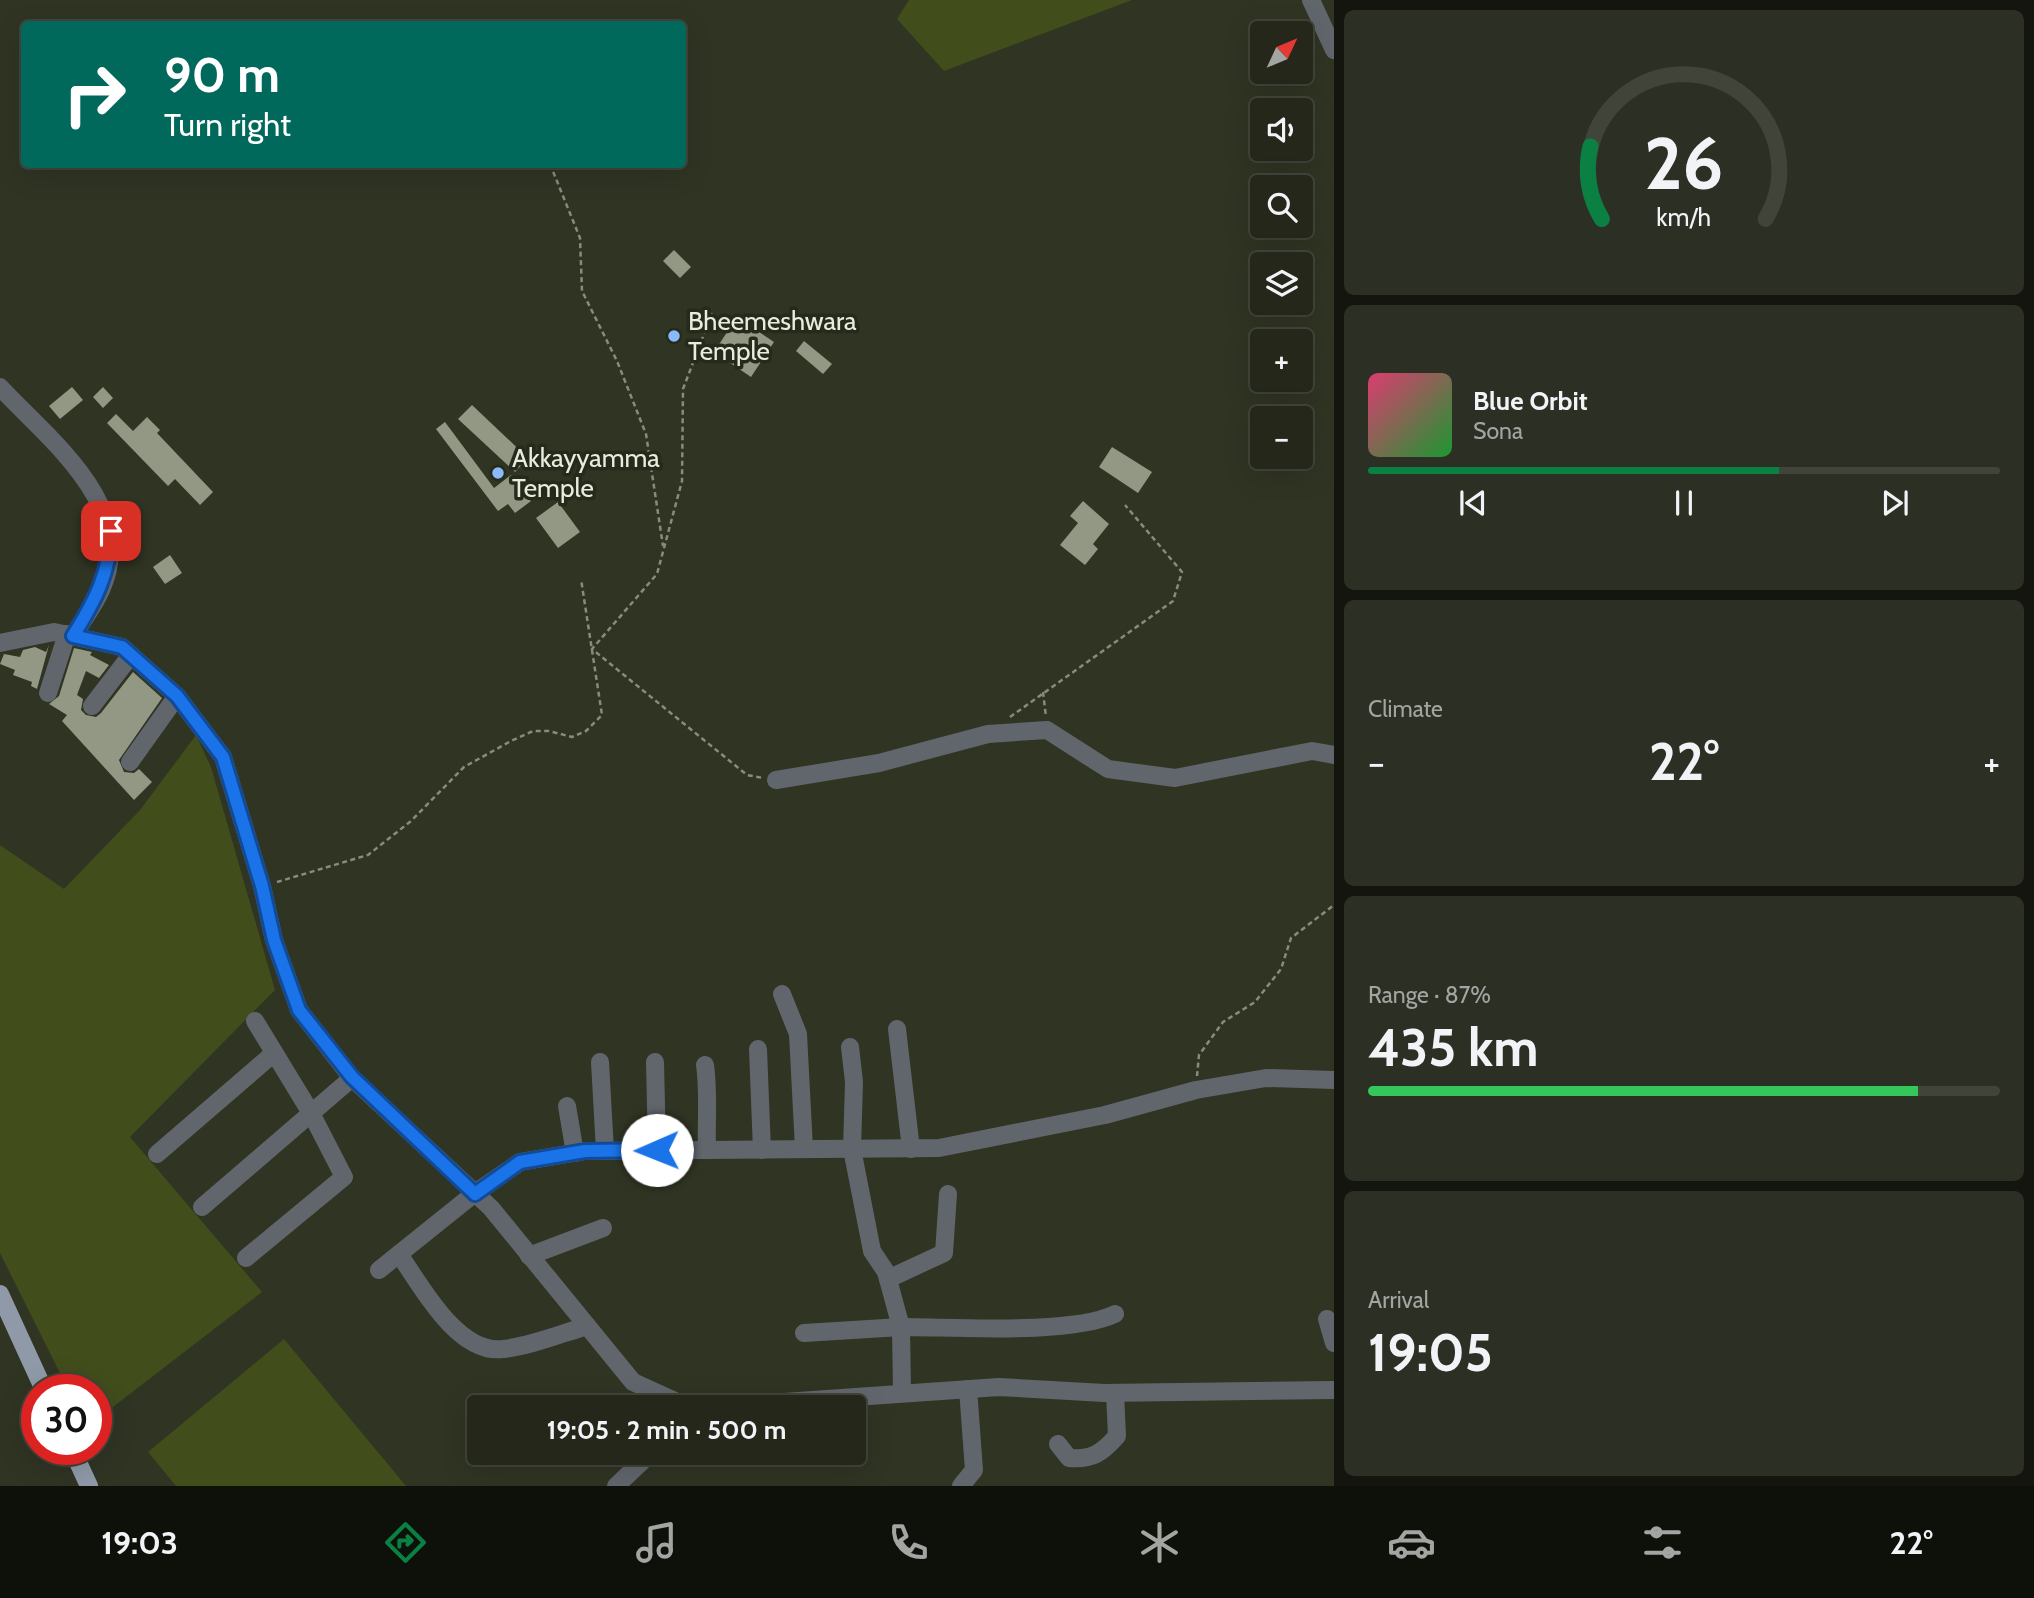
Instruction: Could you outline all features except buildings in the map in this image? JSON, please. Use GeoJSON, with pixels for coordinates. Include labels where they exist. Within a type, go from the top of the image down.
{"type":"FeatureCollection","features":[{"type":"Feature","properties":{"kind":"main road"},"geometry":{"type":"LineString","coordinates":[[0,1294],[37,1374]]}},
{"type":"Feature","properties":{"kind":"main road"},"geometry":{"type":"LineString","coordinates":[[78,1465],[86,1485]]}},
{"type":"Feature","properties":{"kind":"street"},"geometry":{"type":"LineString","coordinates":[[1311,0],[1334,50]]}},
{"type":"Feature","properties":{"kind":"street"},"geometry":{"type":"LineString","coordinates":[[0,387],[63,450],[99,501],[111,531],[111,556],[102,589],[70,635],[48,693]]}},
{"type":"Feature","properties":{"kind":"street"},"geometry":{"type":"LineString","coordinates":[[0,643],[54,632],[122,647],[177,696],[223,757],[262,886],[274,940],[299,1010],[352,1077],[475,1194],[530,1256],[633,1382],[652,1395]]}},
{"type":"Feature","properties":{"kind":"street"},"geometry":{"type":"LineString","coordinates":[[92,706],[131,655]]}},
{"type":"Feature","properties":{"kind":"street"},"geometry":{"type":"LineString","coordinates":[[130,762],[177,696]]}},
{"type":"Feature","properties":{"kind":"street"},"geometry":{"type":"LineString","coordinates":[[776,780],[879,763],[988,734],[1047,730],[1108,769],[1175,778],[1312,751],[1334,755]]}},
{"type":"Feature","properties":{"kind":"street"},"geometry":{"type":"LineString","coordinates":[[782,994],[798,1034],[804,1149]]}},
{"type":"Feature","properties":{"kind":"street"},"geometry":{"type":"LineString","coordinates":[[246,1258],[344,1177],[311,1113],[255,1021]]}},
{"type":"Feature","properties":{"kind":"street"},"geometry":{"type":"LineString","coordinates":[[897,1029],[911,1149]]}},
{"type":"Feature","properties":{"kind":"street"},"geometry":{"type":"LineString","coordinates":[[850,1047],[854,1082],[852,1149],[872,1251],[888,1279],[901,1327],[902,1392]]}},
{"type":"Feature","properties":{"kind":"street"},"geometry":{"type":"LineString","coordinates":[[758,1049],[762,1150]]}},
{"type":"Feature","properties":{"kind":"street"},"geometry":{"type":"LineString","coordinates":[[157,1154],[274,1053]]}},
{"type":"Feature","properties":{"kind":"street"},"geometry":{"type":"LineString","coordinates":[[600,1062],[605,1151]]}},
{"type":"Feature","properties":{"kind":"street"},"geometry":{"type":"LineString","coordinates":[[655,1062],[657,1150]]}},
{"type":"Feature","properties":{"kind":"street"},"geometry":{"type":"LineString","coordinates":[[705,1065],[709,1092],[706,1105],[708,1150]]}},
{"type":"Feature","properties":{"kind":"street"},"geometry":{"type":"LineString","coordinates":[[202,1207],[352,1077]]}},
{"type":"Feature","properties":{"kind":"street"},"geometry":{"type":"LineString","coordinates":[[379,1270],[520,1162],[605,1151],[939,1149],[1105,1115],[1196,1090],[1266,1078],[1334,1080]]}},
{"type":"Feature","properties":{"kind":"street"},"geometry":{"type":"LineString","coordinates":[[567,1106],[575,1153]]}},
{"type":"Feature","properties":{"kind":"street"},"geometry":{"type":"LineString","coordinates":[[888,1279],[944,1253],[948,1194]]}},
{"type":"Feature","properties":{"kind":"street"},"geometry":{"type":"LineString","coordinates":[[530,1256],[603,1228]]}},
{"type":"Feature","properties":{"kind":"street"},"geometry":{"type":"LineString","coordinates":[[400,1254],[432,1303],[464,1340],[500,1350],[587,1326]]}},
{"type":"Feature","properties":{"kind":"street"},"geometry":{"type":"LineString","coordinates":[[804,1333],[901,1327],[1057,1326],[1102,1320],[1115,1314]]}},
{"type":"Feature","properties":{"kind":"street"},"geometry":{"type":"LineString","coordinates":[[1326,1319],[1334,1343]]}},
{"type":"Feature","properties":{"kind":"street"},"geometry":{"type":"LineString","coordinates":[[864,1395],[999,1387],[1115,1393],[1334,1390]]}},
{"type":"Feature","properties":{"kind":"street"},"geometry":{"type":"LineString","coordinates":[[961,1486],[974,1470],[968,1389]]}},
{"type":"Feature","properties":{"kind":"street"},"geometry":{"type":"LineString","coordinates":[[1058,1444],[1069,1458],[1086,1460],[1103,1451],[1117,1436],[1115,1393]]}},
{"type":"Feature","properties":{"kind":"street"},"geometry":{"type":"LineString","coordinates":[[616,1486],[638,1465]]}},
{"type":"Feature","properties":{"kind":"path"},"geometry":{"type":"LineString","coordinates":[[552,168],[580,238],[582,291],[617,361],[646,434],[663,549]]}},
{"type":"Feature","properties":{"kind":"path"},"geometry":{"type":"LineString","coordinates":[[592,649],[657,574],[682,481],[682,389],[712,313]]}},
{"type":"Feature","properties":{"kind":"path"},"geometry":{"type":"LineString","coordinates":[[1010,717],[1173,601],[1182,572],[1125,505]]}},
{"type":"Feature","properties":{"kind":"path"},"geometry":{"type":"LineString","coordinates":[[262,886],[368,855],[411,821],[464,767],[511,741],[533,732],[549,731],[572,737],[586,731],[601,715],[582,579]]}},
{"type":"Feature","properties":{"kind":"path"},"geometry":{"type":"LineString","coordinates":[[592,649],[747,775],[776,780]]}},
{"type":"Feature","properties":{"kind":"path"},"geometry":{"type":"LineString","coordinates":[[1043,691],[1047,730]]}},
{"type":"Feature","properties":{"kind":"path"},"geometry":{"type":"LineString","coordinates":[[1196,1090],[1199,1055],[1223,1022],[1255,1002],[1281,969],[1292,938],[1334,905]]}},
{"type":"Feature","properties":{"kind":"green space"},"geometry":{"type":"Polygon","coordinates":[[[909,0],[1132,0],[944,71],[897,19],[909,0]]]}},
{"type":"Feature","properties":{"kind":"green space"},"geometry":{"type":"Polygon","coordinates":[[[196,735],[211,767],[275,990],[130,1137],[262,1292],[112,1408],[112,1374],[60,1374],[0,1253],[0,845],[64,889],[140,810],[196,735]]]}},
{"type":"Feature","properties":{"kind":"green space"},"geometry":{"type":"Polygon","coordinates":[[[284,1339],[406,1486],[176,1486],[148,1452],[284,1339]]]}},
{"type":"Feature","properties":{"kind":"place","name":"Bheemeshwara Temple"},"geometry":{"type":"Point","coordinates":[674,336]}},
{"type":"Feature","properties":{"kind":"place","name":"Akkayyamma Temple"},"geometry":{"type":"Point","coordinates":[498,473]}},
{"type":"Feature","properties":{"kind":"route"},"geometry":{"type":"LineString","coordinates":[[111,531],[111,556],[102,589],[73,636],[122,647],[177,696],[223,757],[262,886],[274,940],[299,1010],[352,1077],[475,1194],[520,1162],[585,1151],[657,1150]]}}]}
